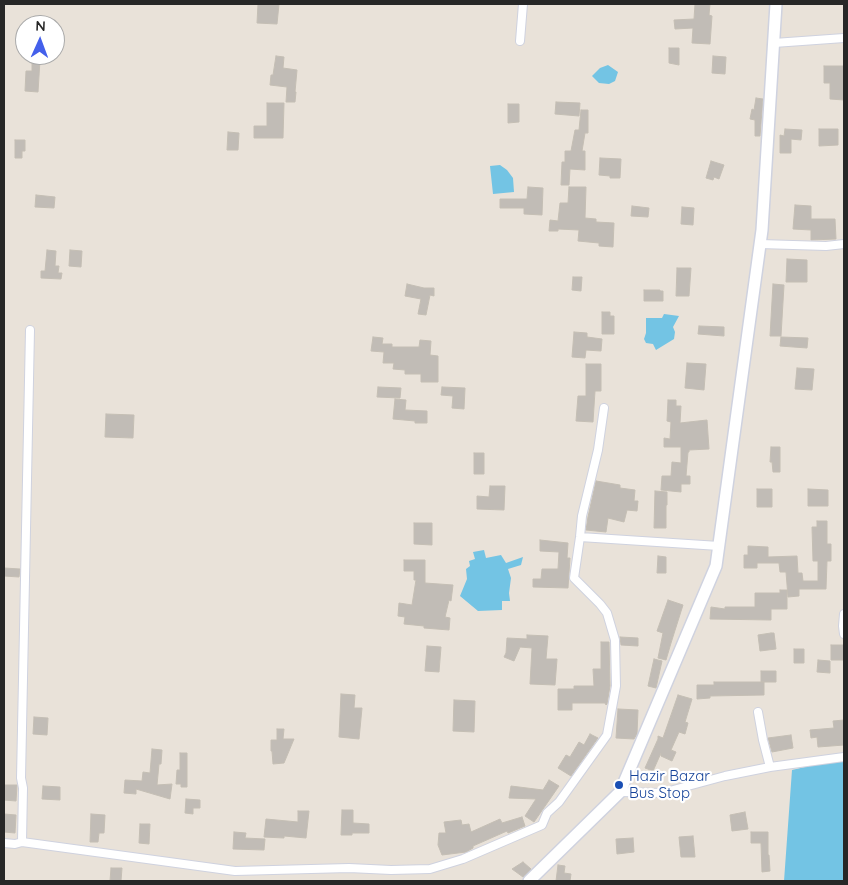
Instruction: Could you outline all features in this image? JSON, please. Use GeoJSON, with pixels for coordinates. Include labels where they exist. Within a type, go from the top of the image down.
{"type":"FeatureCollection","features":[{"type":"Feature","properties":{"kind":"main road"},"geometry":{"type":"LineString","coordinates":[[529,881],[620,792],[716,566],[762,230],[776,4]]}},
{"type":"Feature","properties":{"kind":"street"},"geometry":{"type":"LineString","coordinates":[[520,41],[523,4]]}},
{"type":"Feature","properties":{"kind":"street"},"geometry":{"type":"LineString","coordinates":[[774,44],[844,38]]}},
{"type":"Feature","properties":{"kind":"street"},"geometry":{"type":"LineString","coordinates":[[760,244],[826,246],[844,244]]}},
{"type":"Feature","properties":{"kind":"street"},"geometry":{"type":"LineString","coordinates":[[22,842],[30,330]]}},
{"type":"Feature","properties":{"kind":"street"},"geometry":{"type":"LineString","coordinates":[[4,843],[15,844],[22,842],[235,871],[349,868],[430,869],[463,859],[542,825],[546,813],[559,802],[607,735],[616,686],[615,640],[607,613],[574,578],[582,516],[598,450],[604,408]]}},
{"type":"Feature","properties":{"kind":"street"},"geometry":{"type":"LineString","coordinates":[[580,537],[719,546]]}},
{"type":"Feature","properties":{"kind":"street"},"geometry":{"type":"LineString","coordinates":[[844,614],[844,634]]}},
{"type":"Feature","properties":{"kind":"street"},"geometry":{"type":"LineString","coordinates":[[758,712],[770,767]]}},
{"type":"Feature","properties":{"kind":"street"},"geometry":{"type":"LineString","coordinates":[[620,792],[662,794],[725,776],[770,767],[844,757]]}},
{"type":"Feature","properties":{"kind":"water"},"geometry":{"type":"Polygon","coordinates":[[[608,65],[618,72],[615,81],[609,84],[599,83],[592,76],[600,68],[608,65]]]}},
{"type":"Feature","properties":{"kind":"water"},"geometry":{"type":"Polygon","coordinates":[[[500,165],[513,178],[514,192],[493,194],[490,166],[500,165]]]}},
{"type":"Feature","properties":{"kind":"water"},"geometry":{"type":"Polygon","coordinates":[[[664,314],[679,316],[673,327],[675,332],[674,339],[656,350],[653,344],[646,343],[644,339],[646,318],[662,318],[664,314]]]}},
{"type":"Feature","properties":{"kind":"water"},"geometry":{"type":"Polygon","coordinates":[[[484,550],[486,558],[501,555],[506,563],[523,557],[521,565],[508,569],[511,578],[510,601],[502,601],[502,610],[478,611],[460,596],[467,579],[466,569],[470,566],[469,561],[475,559],[473,552],[484,550]]]}},
{"type":"Feature","properties":{"kind":"water"},"geometry":{"type":"Polygon","coordinates":[[[844,758],[844,881],[784,881],[792,770],[844,758]]]}},
{"type":"Feature","properties":{"kind":"building"},"geometry":{"type":"Polygon","coordinates":[[[258,4],[279,4],[277,24],[257,23],[258,4]]]}},
{"type":"Feature","properties":{"kind":"building"},"geometry":{"type":"Polygon","coordinates":[[[695,4],[710,4],[709,15],[712,16],[710,44],[692,43],[693,28],[675,29],[674,20],[694,19],[695,4]]]}},
{"type":"Feature","properties":{"kind":"building"},"geometry":{"type":"Polygon","coordinates":[[[669,48],[679,48],[679,65],[669,63],[669,48]]]}},
{"type":"Feature","properties":{"kind":"building"},"geometry":{"type":"Polygon","coordinates":[[[276,56],[284,57],[283,68],[297,70],[295,102],[286,102],[287,87],[270,85],[276,56]]]}},
{"type":"Feature","properties":{"kind":"building"},"geometry":{"type":"Polygon","coordinates":[[[713,56],[726,57],[725,74],[712,73],[713,56]]]}},
{"type":"Feature","properties":{"kind":"building"},"geometry":{"type":"Polygon","coordinates":[[[32,65],[40,65],[38,92],[25,91],[26,71],[32,71],[32,65]]]}},
{"type":"Feature","properties":{"kind":"building"},"geometry":{"type":"Polygon","coordinates":[[[824,66],[844,66],[844,100],[830,99],[830,83],[824,83],[824,66]]]}},
{"type":"Feature","properties":{"kind":"building"},"geometry":{"type":"Polygon","coordinates":[[[756,98],[763,99],[760,136],[755,136],[755,120],[750,119],[756,98]]]}},
{"type":"Feature","properties":{"kind":"building"},"geometry":{"type":"Polygon","coordinates":[[[556,102],[580,103],[579,116],[555,114],[556,102]]]}},
{"type":"Feature","properties":{"kind":"building"},"geometry":{"type":"Polygon","coordinates":[[[267,103],[284,103],[283,138],[254,138],[254,126],[267,126],[267,103]]]}},
{"type":"Feature","properties":{"kind":"building"},"geometry":{"type":"Polygon","coordinates":[[[508,104],[519,104],[519,122],[508,123],[508,104]]]}},
{"type":"Feature","properties":{"kind":"building"},"geometry":{"type":"Polygon","coordinates":[[[581,110],[588,110],[588,133],[585,133],[582,151],[585,151],[585,170],[570,169],[569,185],[561,185],[562,162],[565,162],[565,151],[571,151],[575,130],[579,130],[581,110]]]}},
{"type":"Feature","properties":{"kind":"building"},"geometry":{"type":"Polygon","coordinates":[[[785,129],[802,130],[801,140],[791,139],[791,153],[780,153],[780,135],[784,136],[785,129]]]}},
{"type":"Feature","properties":{"kind":"building"},"geometry":{"type":"Polygon","coordinates":[[[819,129],[838,129],[838,145],[819,146],[819,129]]]}},
{"type":"Feature","properties":{"kind":"building"},"geometry":{"type":"Polygon","coordinates":[[[228,132],[239,133],[238,150],[227,150],[228,132]]]}},
{"type":"Feature","properties":{"kind":"building"},"geometry":{"type":"Polygon","coordinates":[[[15,140],[25,140],[25,151],[22,151],[22,158],[15,158],[15,140]]]}},
{"type":"Feature","properties":{"kind":"building"},"geometry":{"type":"Polygon","coordinates":[[[600,158],[621,159],[620,178],[599,175],[600,158]]]}},
{"type":"Feature","properties":{"kind":"building"},"geometry":{"type":"Polygon","coordinates":[[[711,161],[724,165],[719,179],[714,177],[713,180],[706,178],[711,161]]]}},
{"type":"Feature","properties":{"kind":"building"},"geometry":{"type":"Polygon","coordinates":[[[528,187],[543,188],[542,215],[524,214],[524,208],[500,208],[500,199],[527,199],[528,187]]]}},
{"type":"Feature","properties":{"kind":"building"},"geometry":{"type":"Polygon","coordinates":[[[569,187],[586,187],[585,218],[596,219],[596,222],[614,223],[613,247],[599,246],[599,243],[578,241],[579,230],[558,229],[558,231],[549,231],[550,220],[558,221],[560,203],[568,203],[569,187]]]}},
{"type":"Feature","properties":{"kind":"building"},"geometry":{"type":"Polygon","coordinates":[[[36,195],[55,197],[54,208],[35,207],[36,195]]]}},
{"type":"Feature","properties":{"kind":"building"},"geometry":{"type":"Polygon","coordinates":[[[795,205],[811,206],[811,219],[835,219],[836,239],[811,240],[811,230],[793,229],[795,205]]]}},
{"type":"Feature","properties":{"kind":"building"},"geometry":{"type":"Polygon","coordinates":[[[632,206],[649,208],[648,217],[631,216],[632,206]]]}},
{"type":"Feature","properties":{"kind":"building"},"geometry":{"type":"Polygon","coordinates":[[[682,207],[694,208],[693,225],[681,224],[682,207]]]}},
{"type":"Feature","properties":{"kind":"building"},"geometry":{"type":"Polygon","coordinates":[[[47,250],[56,251],[55,266],[59,266],[58,273],[62,273],[61,279],[41,278],[41,271],[45,271],[47,250]]]}},
{"type":"Feature","properties":{"kind":"building"},"geometry":{"type":"Polygon","coordinates":[[[70,250],[82,251],[81,267],[69,266],[70,250]]]}},
{"type":"Feature","properties":{"kind":"building"},"geometry":{"type":"Polygon","coordinates":[[[787,259],[807,260],[807,282],[786,282],[787,259]]]}},
{"type":"Feature","properties":{"kind":"building"},"geometry":{"type":"Polygon","coordinates":[[[677,268],[691,268],[689,296],[676,296],[677,268]]]}},
{"type":"Feature","properties":{"kind":"building"},"geometry":{"type":"Polygon","coordinates":[[[573,277],[582,277],[581,291],[572,290],[573,277]]]}},
{"type":"Feature","properties":{"kind":"building"},"geometry":{"type":"Polygon","coordinates":[[[407,284],[434,288],[434,296],[430,295],[426,315],[418,314],[421,299],[405,296],[407,284]]]}},
{"type":"Feature","properties":{"kind":"building"},"geometry":{"type":"Polygon","coordinates":[[[773,284],[784,285],[781,336],[770,336],[773,284]]]}},
{"type":"Feature","properties":{"kind":"building"},"geometry":{"type":"Polygon","coordinates":[[[644,290],[663,291],[663,301],[644,301],[644,290]]]}},
{"type":"Feature","properties":{"kind":"building"},"geometry":{"type":"Polygon","coordinates":[[[602,312],[610,312],[610,316],[614,316],[614,334],[602,334],[602,312]]]}},
{"type":"Feature","properties":{"kind":"building"},"geometry":{"type":"Polygon","coordinates":[[[699,326],[724,327],[724,336],[698,334],[699,326]]]}},
{"type":"Feature","properties":{"kind":"building"},"geometry":{"type":"Polygon","coordinates":[[[574,332],[587,333],[587,337],[602,339],[601,351],[586,350],[585,358],[572,357],[574,332]]]}},
{"type":"Feature","properties":{"kind":"building"},"geometry":{"type":"Polygon","coordinates":[[[373,337],[383,338],[382,344],[392,344],[392,347],[419,347],[420,340],[431,341],[430,355],[438,356],[438,382],[421,382],[421,374],[405,374],[405,370],[393,369],[394,363],[383,363],[384,352],[371,351],[373,337]]]}},
{"type":"Feature","properties":{"kind":"building"},"geometry":{"type":"Polygon","coordinates":[[[781,337],[808,338],[807,348],[780,346],[781,337]]]}},
{"type":"Feature","properties":{"kind":"building"},"geometry":{"type":"Polygon","coordinates":[[[687,363],[706,364],[704,390],[685,388],[687,363]]]}},
{"type":"Feature","properties":{"kind":"building"},"geometry":{"type":"Polygon","coordinates":[[[586,364],[601,364],[601,391],[595,391],[593,422],[576,421],[578,396],[586,396],[586,364]]]}},
{"type":"Feature","properties":{"kind":"building"},"geometry":{"type":"Polygon","coordinates":[[[797,368],[814,369],[812,390],[795,389],[797,368]]]}},
{"type":"Feature","properties":{"kind":"building"},"geometry":{"type":"Polygon","coordinates":[[[378,387],[401,388],[400,398],[377,397],[378,387]]]}},
{"type":"Feature","properties":{"kind":"building"},"geometry":{"type":"Polygon","coordinates":[[[442,387],[465,388],[464,409],[452,408],[453,396],[441,395],[442,387]]]}},
{"type":"Feature","properties":{"kind":"building"},"geometry":{"type":"Polygon","coordinates":[[[395,399],[406,400],[405,410],[427,411],[427,423],[393,419],[395,399]]]}},
{"type":"Feature","properties":{"kind":"building"},"geometry":{"type":"Polygon","coordinates":[[[668,400],[676,400],[676,406],[681,406],[680,423],[707,420],[709,449],[689,450],[686,476],[690,476],[690,484],[681,484],[681,492],[661,490],[662,476],[671,476],[672,462],[681,463],[681,447],[664,447],[664,438],[670,439],[671,422],[667,421],[668,400]]]}},
{"type":"Feature","properties":{"kind":"building"},"geometry":{"type":"Polygon","coordinates":[[[106,414],[134,415],[133,438],[105,437],[106,414]]]}},
{"type":"Feature","properties":{"kind":"building"},"geometry":{"type":"Polygon","coordinates":[[[771,447],[780,447],[780,472],[773,472],[772,462],[770,462],[771,447]]]}},
{"type":"Feature","properties":{"kind":"building"},"geometry":{"type":"Polygon","coordinates":[[[474,453],[484,453],[484,474],[474,474],[474,453]]]}},
{"type":"Feature","properties":{"kind":"building"},"geometry":{"type":"Polygon","coordinates":[[[596,481],[635,490],[634,501],[638,501],[637,511],[627,510],[624,522],[608,518],[606,532],[586,530],[596,481]]]}},
{"type":"Feature","properties":{"kind":"building"},"geometry":{"type":"Polygon","coordinates":[[[490,486],[505,486],[504,510],[477,509],[477,496],[489,497],[490,486]]]}},
{"type":"Feature","properties":{"kind":"building"},"geometry":{"type":"Polygon","coordinates":[[[757,489],[772,489],[772,507],[757,507],[757,489]]]}},
{"type":"Feature","properties":{"kind":"building"},"geometry":{"type":"Polygon","coordinates":[[[808,489],[828,490],[828,506],[808,506],[808,489]]]}},
{"type":"Feature","properties":{"kind":"building"},"geometry":{"type":"Polygon","coordinates":[[[655,491],[667,492],[666,528],[654,528],[655,491]]]}},
{"type":"Feature","properties":{"kind":"building"},"geometry":{"type":"Polygon","coordinates":[[[817,521],[827,521],[827,544],[831,544],[831,561],[827,561],[826,589],[799,589],[799,596],[788,597],[786,572],[780,572],[779,563],[757,563],[757,568],[744,568],[744,555],[748,555],[748,546],[768,547],[768,557],[797,556],[798,573],[802,573],[803,581],[818,581],[818,561],[813,561],[812,527],[817,527],[817,521]]]}},
{"type":"Feature","properties":{"kind":"building"},"geometry":{"type":"Polygon","coordinates":[[[414,523],[432,523],[432,545],[414,544],[414,523]]]}},
{"type":"Feature","properties":{"kind":"building"},"geometry":{"type":"Polygon","coordinates":[[[540,540],[568,543],[567,558],[570,558],[568,588],[533,587],[533,579],[541,579],[542,569],[558,569],[559,552],[540,551],[540,540]]]}},
{"type":"Feature","properties":{"kind":"building"},"geometry":{"type":"Polygon","coordinates":[[[658,556],[666,557],[666,573],[657,573],[658,556]]]}},
{"type":"Feature","properties":{"kind":"building"},"geometry":{"type":"Polygon","coordinates":[[[404,560],[425,560],[425,583],[453,585],[451,601],[449,600],[445,617],[450,618],[449,630],[404,624],[405,617],[398,616],[399,603],[412,605],[416,580],[414,580],[414,571],[404,571],[404,560]]]}},
{"type":"Feature","properties":{"kind":"building"},"geometry":{"type":"Polygon","coordinates":[[[4,568],[20,569],[19,577],[4,576],[4,568]]]}},
{"type":"Feature","properties":{"kind":"building"},"geometry":{"type":"Polygon","coordinates":[[[780,590],[787,590],[787,609],[771,609],[771,620],[710,619],[711,607],[725,609],[725,607],[755,607],[755,593],[780,593],[780,590]]]}},
{"type":"Feature","properties":{"kind":"building"},"geometry":{"type":"Polygon","coordinates":[[[668,600],[683,605],[666,660],[658,658],[663,633],[657,631],[668,600]]]}},
{"type":"Feature","properties":{"kind":"building"},"geometry":{"type":"Polygon","coordinates":[[[774,633],[776,649],[760,651],[758,635],[774,633]]]}},
{"type":"Feature","properties":{"kind":"building"},"geometry":{"type":"Polygon","coordinates":[[[527,635],[548,636],[546,659],[557,659],[555,685],[530,684],[532,648],[520,647],[514,661],[504,657],[507,638],[527,639],[527,635]]]}},
{"type":"Feature","properties":{"kind":"building"},"geometry":{"type":"Polygon","coordinates":[[[620,637],[638,638],[638,646],[621,645],[620,637]]]}},
{"type":"Feature","properties":{"kind":"building"},"geometry":{"type":"Polygon","coordinates":[[[601,642],[609,642],[610,686],[607,704],[572,703],[572,710],[558,710],[558,689],[574,689],[574,686],[594,686],[593,669],[601,669],[601,642]]]}},
{"type":"Feature","properties":{"kind":"building"},"geometry":{"type":"Polygon","coordinates":[[[831,645],[844,645],[844,660],[831,660],[831,645]]]}},
{"type":"Feature","properties":{"kind":"building"},"geometry":{"type":"Polygon","coordinates":[[[427,646],[441,647],[439,672],[425,671],[427,646]]]}},
{"type":"Feature","properties":{"kind":"building"},"geometry":{"type":"Polygon","coordinates":[[[794,649],[804,649],[804,663],[794,663],[794,649]]]}},
{"type":"Feature","properties":{"kind":"building"},"geometry":{"type":"Polygon","coordinates":[[[654,659],[662,661],[656,688],[648,686],[654,659]]]}},
{"type":"Feature","properties":{"kind":"building"},"geometry":{"type":"Polygon","coordinates":[[[818,660],[830,661],[830,673],[817,672],[818,660]]]}},
{"type":"Feature","properties":{"kind":"building"},"geometry":{"type":"Polygon","coordinates":[[[761,671],[776,671],[776,682],[761,682],[761,671]]]}},
{"type":"Feature","properties":{"kind":"building"},"geometry":{"type":"Polygon","coordinates":[[[714,682],[764,682],[764,695],[710,696],[710,698],[697,699],[697,685],[714,685],[714,682]]]}},
{"type":"Feature","properties":{"kind":"building"},"geometry":{"type":"Polygon","coordinates":[[[341,694],[355,695],[354,708],[362,708],[359,739],[339,737],[341,694]]]}},
{"type":"Feature","properties":{"kind":"building"},"geometry":{"type":"Polygon","coordinates":[[[678,695],[692,699],[685,722],[688,723],[685,734],[679,732],[671,750],[676,752],[672,761],[661,756],[661,753],[653,771],[645,768],[658,736],[663,738],[678,695]]]}},
{"type":"Feature","properties":{"kind":"building"},"geometry":{"type":"Polygon","coordinates":[[[454,700],[475,701],[474,732],[453,731],[454,700]]]}},
{"type":"Feature","properties":{"kind":"building"},"geometry":{"type":"Polygon","coordinates":[[[618,709],[638,710],[637,734],[634,739],[616,738],[618,709]]]}},
{"type":"Feature","properties":{"kind":"building"},"geometry":{"type":"Polygon","coordinates":[[[34,717],[48,718],[47,735],[33,734],[34,717]]]}},
{"type":"Feature","properties":{"kind":"building"},"geometry":{"type":"Polygon","coordinates":[[[844,720],[844,745],[818,747],[817,737],[811,738],[810,730],[834,728],[833,721],[844,720]]]}},
{"type":"Feature","properties":{"kind":"building"},"geometry":{"type":"Polygon","coordinates":[[[277,729],[284,729],[283,739],[294,739],[284,763],[273,764],[271,740],[277,740],[277,729]]]}},
{"type":"Feature","properties":{"kind":"building"},"geometry":{"type":"Polygon","coordinates":[[[590,734],[598,738],[571,776],[558,768],[566,755],[570,757],[579,742],[584,745],[590,734]]]}},
{"type":"Feature","properties":{"kind":"building"},"geometry":{"type":"Polygon","coordinates":[[[791,735],[793,748],[772,752],[768,738],[791,735]]]}},
{"type":"Feature","properties":{"kind":"building"},"geometry":{"type":"Polygon","coordinates":[[[152,749],[162,750],[157,785],[172,784],[170,799],[136,789],[136,794],[124,793],[125,780],[142,781],[143,772],[150,773],[152,749]]]}},
{"type":"Feature","properties":{"kind":"building"},"geometry":{"type":"Polygon","coordinates":[[[180,753],[187,753],[187,787],[181,787],[181,784],[176,784],[177,770],[180,770],[180,753]]]}},
{"type":"Feature","properties":{"kind":"building"},"geometry":{"type":"Polygon","coordinates":[[[549,780],[559,786],[534,822],[525,816],[536,799],[509,798],[511,786],[543,790],[549,780]]]}},
{"type":"Feature","properties":{"kind":"building"},"geometry":{"type":"Polygon","coordinates":[[[4,785],[17,785],[16,801],[4,800],[4,785]]]}},
{"type":"Feature","properties":{"kind":"building"},"geometry":{"type":"Polygon","coordinates":[[[43,786],[60,787],[60,800],[42,799],[43,786]]]}},
{"type":"Feature","properties":{"kind":"building"},"geometry":{"type":"Polygon","coordinates":[[[186,799],[200,800],[200,808],[193,808],[193,814],[185,813],[186,799]]]}},
{"type":"Feature","properties":{"kind":"building"},"geometry":{"type":"Polygon","coordinates":[[[342,810],[353,810],[353,823],[369,824],[369,833],[341,835],[342,810]]]}},
{"type":"Feature","properties":{"kind":"building"},"geometry":{"type":"Polygon","coordinates":[[[298,811],[309,811],[306,838],[264,837],[266,819],[298,822],[298,811]]]}},
{"type":"Feature","properties":{"kind":"building"},"geometry":{"type":"Polygon","coordinates":[[[745,812],[748,829],[732,831],[730,815],[745,812]]]}},
{"type":"Feature","properties":{"kind":"building"},"geometry":{"type":"Polygon","coordinates":[[[4,814],[16,815],[15,833],[4,832],[4,814]]]}},
{"type":"Feature","properties":{"kind":"building"},"geometry":{"type":"Polygon","coordinates":[[[91,814],[105,815],[104,833],[99,833],[98,842],[90,842],[91,814]]]}},
{"type":"Feature","properties":{"kind":"building"},"geometry":{"type":"Polygon","coordinates":[[[522,817],[525,826],[508,833],[507,831],[473,846],[473,848],[466,852],[442,855],[438,845],[439,833],[446,833],[444,822],[461,820],[462,825],[469,824],[471,832],[500,819],[502,823],[522,817]]]}},
{"type":"Feature","properties":{"kind":"building"},"geometry":{"type":"Polygon","coordinates":[[[140,824],[150,824],[149,844],[139,843],[140,824]]]}},
{"type":"Feature","properties":{"kind":"building"},"geometry":{"type":"Polygon","coordinates":[[[234,832],[246,833],[245,838],[265,839],[264,850],[233,849],[234,832]]]}},
{"type":"Feature","properties":{"kind":"building"},"geometry":{"type":"Polygon","coordinates":[[[751,832],[768,832],[770,871],[762,872],[761,843],[751,843],[751,832]]]}},
{"type":"Feature","properties":{"kind":"building"},"geometry":{"type":"Polygon","coordinates":[[[693,836],[695,857],[681,857],[679,837],[693,836]]]}},
{"type":"Feature","properties":{"kind":"building"},"geometry":{"type":"Polygon","coordinates":[[[633,838],[634,852],[617,854],[616,839],[633,838]]]}},
{"type":"Feature","properties":{"kind":"building"},"geometry":{"type":"Polygon","coordinates":[[[523,862],[531,869],[523,877],[512,869],[523,862]]]}},
{"type":"Feature","properties":{"kind":"building"},"geometry":{"type":"Polygon","coordinates":[[[558,865],[565,866],[564,873],[571,874],[570,881],[556,881],[558,865]]]}},
{"type":"Feature","properties":{"kind":"building"},"geometry":{"type":"Polygon","coordinates":[[[111,868],[122,868],[121,881],[110,881],[111,868]]]}},
{"type":"Feature","properties":{"kind":"place","name":"Hazir Bazar Bus Stop"},"geometry":{"type":"Point","coordinates":[619,785]}}]}
